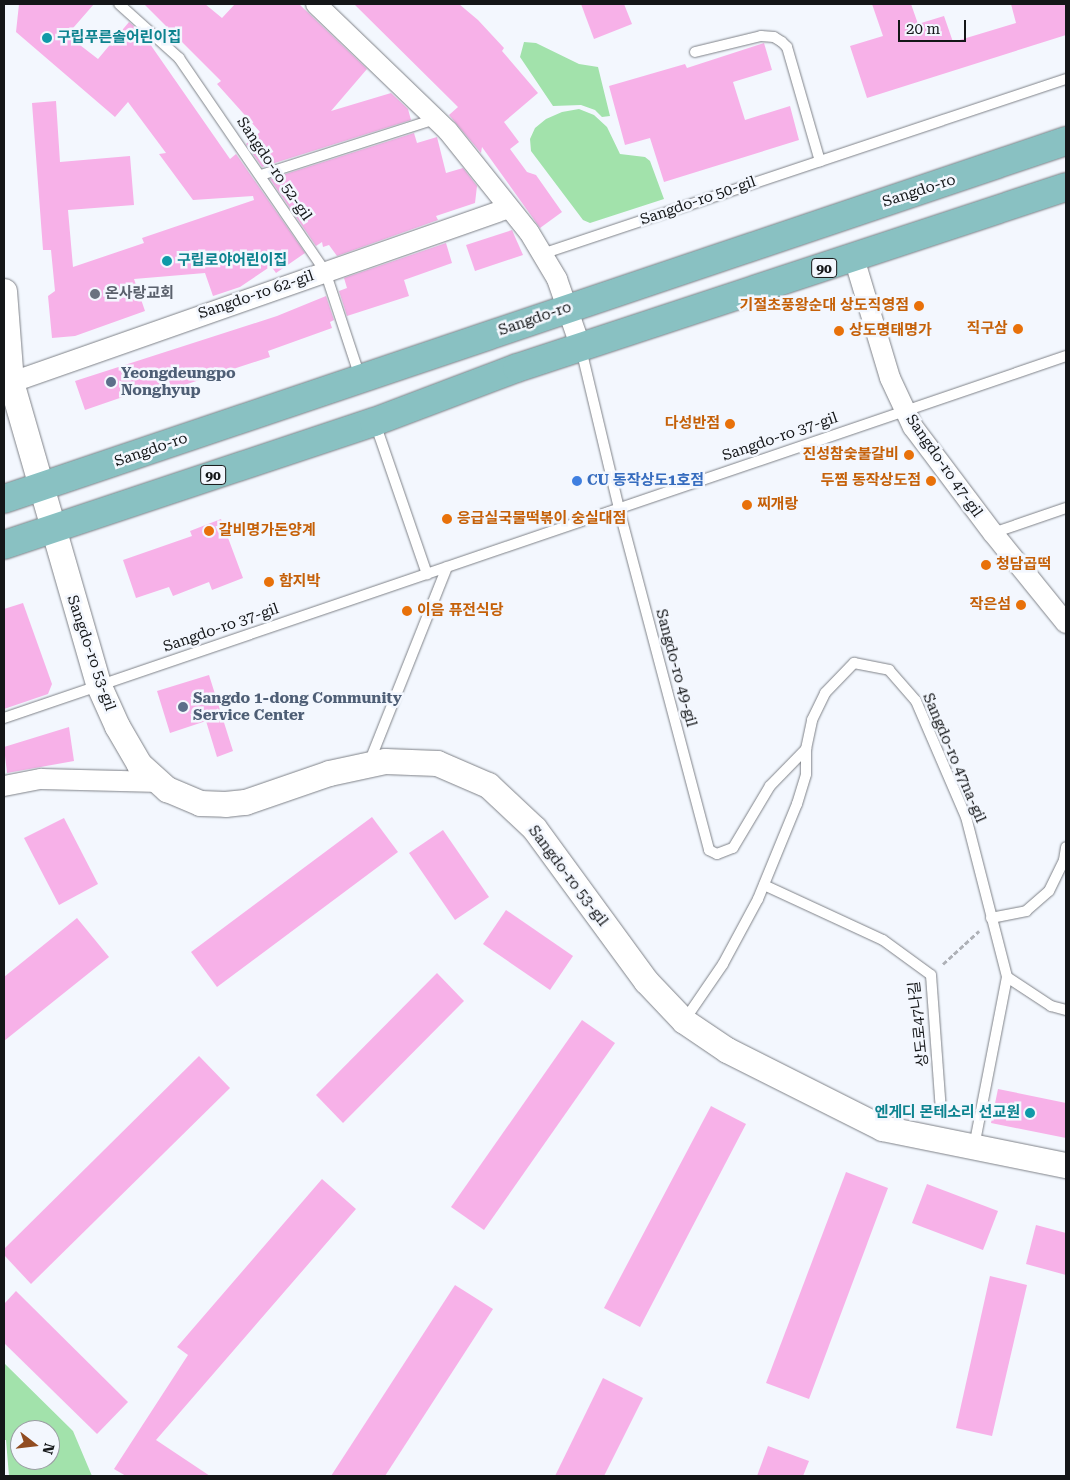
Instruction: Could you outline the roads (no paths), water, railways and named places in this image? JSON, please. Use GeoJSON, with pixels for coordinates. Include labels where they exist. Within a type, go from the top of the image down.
{"type":"FeatureCollection","features":[{"type":"Feature","properties":{"kind":"main road","name":"Sangdo-ro"},"geometry":{"type":"LineString","coordinates":[[4,499],[1066,142]]}},
{"type":"Feature","properties":{"kind":"main road","name":"90"},"geometry":{"type":"LineString","coordinates":[[44,531],[374,422],[517,368],[1066,187]]}},
{"type":"Feature","properties":{"kind":"main road"},"geometry":{"type":"LineString","coordinates":[[4,545],[44,531]]}},
{"type":"Feature","properties":{"kind":"street"},"geometry":{"type":"LineString","coordinates":[[316,4],[435,118],[529,232],[557,279],[581,348]]}},
{"type":"Feature","properties":{"kind":"street","name":"Sangdo-ro 62-gil"},"geometry":{"type":"LineString","coordinates":[[7,384],[509,208]]}},
{"type":"Feature","properties":{"kind":"street","name":"Sangdo-ro 47-gil"},"geometry":{"type":"LineString","coordinates":[[854,258],[890,378],[914,427],[993,534],[1066,623]]}},
{"type":"Feature","properties":{"kind":"street","name":"Sangdo-ro 53-gil"},"geometry":{"type":"LineString","coordinates":[[4,291],[7,384],[40,488],[44,531],[99,686],[117,726],[139,764],[160,782],[200,803],[225,804],[245,802],[329,773],[369,764],[385,761],[437,763],[488,785],[534,828],[646,981],[684,1021],[727,1050],[882,1128],[1066,1165]]}},
{"type":"Feature","properties":{"kind":"street"},"geometry":{"type":"LineString","coordinates":[[4,786],[41,780],[160,782]]}},
{"type":"Feature","properties":{"kind":"lane","name":"Sangdo-ro 52-gil"},"geometry":{"type":"LineString","coordinates":[[120,4],[179,58],[261,174],[325,271],[360,378]]}},
{"type":"Feature","properties":{"kind":"lane"},"geometry":{"type":"LineString","coordinates":[[695,52],[761,36],[782,42],[787,47],[820,160]]}},
{"type":"Feature","properties":{"kind":"lane","name":"Sangdo-ro 50-gil"},"geometry":{"type":"LineString","coordinates":[[542,254],[1066,79]]}},
{"type":"Feature","properties":{"kind":"lane"},"geometry":{"type":"LineString","coordinates":[[261,174],[435,118]]}},
{"type":"Feature","properties":{"kind":"lane","name":"Sangdo-ro 49-gil"},"geometry":{"type":"LineString","coordinates":[[581,348],[618,509],[708,850],[717,854],[733,848],[770,786],[806,750]]}},
{"type":"Feature","properties":{"kind":"lane","name":"Sangdo-ro 37-gil"},"geometry":{"type":"LineString","coordinates":[[4,718],[1066,356]]}},
{"type":"Feature","properties":{"kind":"lane"},"geometry":{"type":"LineString","coordinates":[[374,422],[427,574]]}},
{"type":"Feature","properties":{"kind":"lane"},"geometry":{"type":"LineString","coordinates":[[993,534],[1066,508]]}},
{"type":"Feature","properties":{"kind":"lane"},"geometry":{"type":"LineString","coordinates":[[369,764],[447,567]]}},
{"type":"Feature","properties":{"kind":"lane","name":"Sangdo-ro 47na-gil"},"geometry":{"type":"LineString","coordinates":[[684,1021],[723,964],[764,885],[797,804],[806,774],[806,750],[812,720],[825,693],[854,662],[889,670],[916,701],[966,817],[991,918]]}},
{"type":"Feature","properties":{"kind":"lane"},"geometry":{"type":"LineString","coordinates":[[974,1148],[1007,977],[991,918],[1026,911],[1049,891],[1064,860],[1066,846]]}},
{"type":"Feature","properties":{"kind":"lane","name":"상도로47나길"},"geometry":{"type":"LineString","coordinates":[[764,885],[883,940],[932,975],[942,1110]]}},
{"type":"Feature","properties":{"kind":"lane"},"geometry":{"type":"LineString","coordinates":[[1007,977],[1051,1006],[1066,1010]]}},
{"type":"Feature","properties":{"kind":"place","name":"구립푸른솔어린이집"},"geometry":{"type":"Point","coordinates":[47,38]}},
{"type":"Feature","properties":{"kind":"place","name":"구립로야어린이집"},"geometry":{"type":"Point","coordinates":[167,261]}},
{"type":"Feature","properties":{"kind":"place","name":"온사랑교회"},"geometry":{"type":"Point","coordinates":[95,294]}},
{"type":"Feature","properties":{"kind":"place","name":"기절초풍왕순대 상도직영점"},"geometry":{"type":"Point","coordinates":[919,306]}},
{"type":"Feature","properties":{"kind":"place","name":"직구삼"},"geometry":{"type":"Point","coordinates":[1018,329]}},
{"type":"Feature","properties":{"kind":"place","name":"상도명태명가"},"geometry":{"type":"Point","coordinates":[839,331]}},
{"type":"Feature","properties":{"kind":"place","name":"Yeongdeungpo Nonghyup"},"geometry":{"type":"Point","coordinates":[111,382]}},
{"type":"Feature","properties":{"kind":"place","name":"다성반점"},"geometry":{"type":"Point","coordinates":[730,424]}},
{"type":"Feature","properties":{"kind":"place","name":"진성참숯불갈비"},"geometry":{"type":"Point","coordinates":[909,455]}},
{"type":"Feature","properties":{"kind":"place","name":"CU 동작상도1호점"},"geometry":{"type":"Point","coordinates":[577,481]}},
{"type":"Feature","properties":{"kind":"place","name":"두찜 동작상도점"},"geometry":{"type":"Point","coordinates":[931,481]}},
{"type":"Feature","properties":{"kind":"place","name":"찌개랑"},"geometry":{"type":"Point","coordinates":[747,505]}},
{"type":"Feature","properties":{"kind":"place","name":"응급실국물떡볶이 숭실대점"},"geometry":{"type":"Point","coordinates":[447,519]}},
{"type":"Feature","properties":{"kind":"place","name":"갈비명가돈양계"},"geometry":{"type":"Point","coordinates":[209,531]}},
{"type":"Feature","properties":{"kind":"place","name":"청담곱떡"},"geometry":{"type":"Point","coordinates":[986,565]}},
{"type":"Feature","properties":{"kind":"place","name":"함지박"},"geometry":{"type":"Point","coordinates":[269,582]}},
{"type":"Feature","properties":{"kind":"place","name":"작은섬"},"geometry":{"type":"Point","coordinates":[1021,605]}},
{"type":"Feature","properties":{"kind":"place","name":"이음 퓨전식당"},"geometry":{"type":"Point","coordinates":[407,611]}},
{"type":"Feature","properties":{"kind":"place","name":"Sangdo 1-dong Community Service Center"},"geometry":{"type":"Point","coordinates":[183,707]}},
{"type":"Feature","properties":{"kind":"place","name":"엔게디 몬테소리 선교원"},"geometry":{"type":"Point","coordinates":[1030,1113]}}]}
